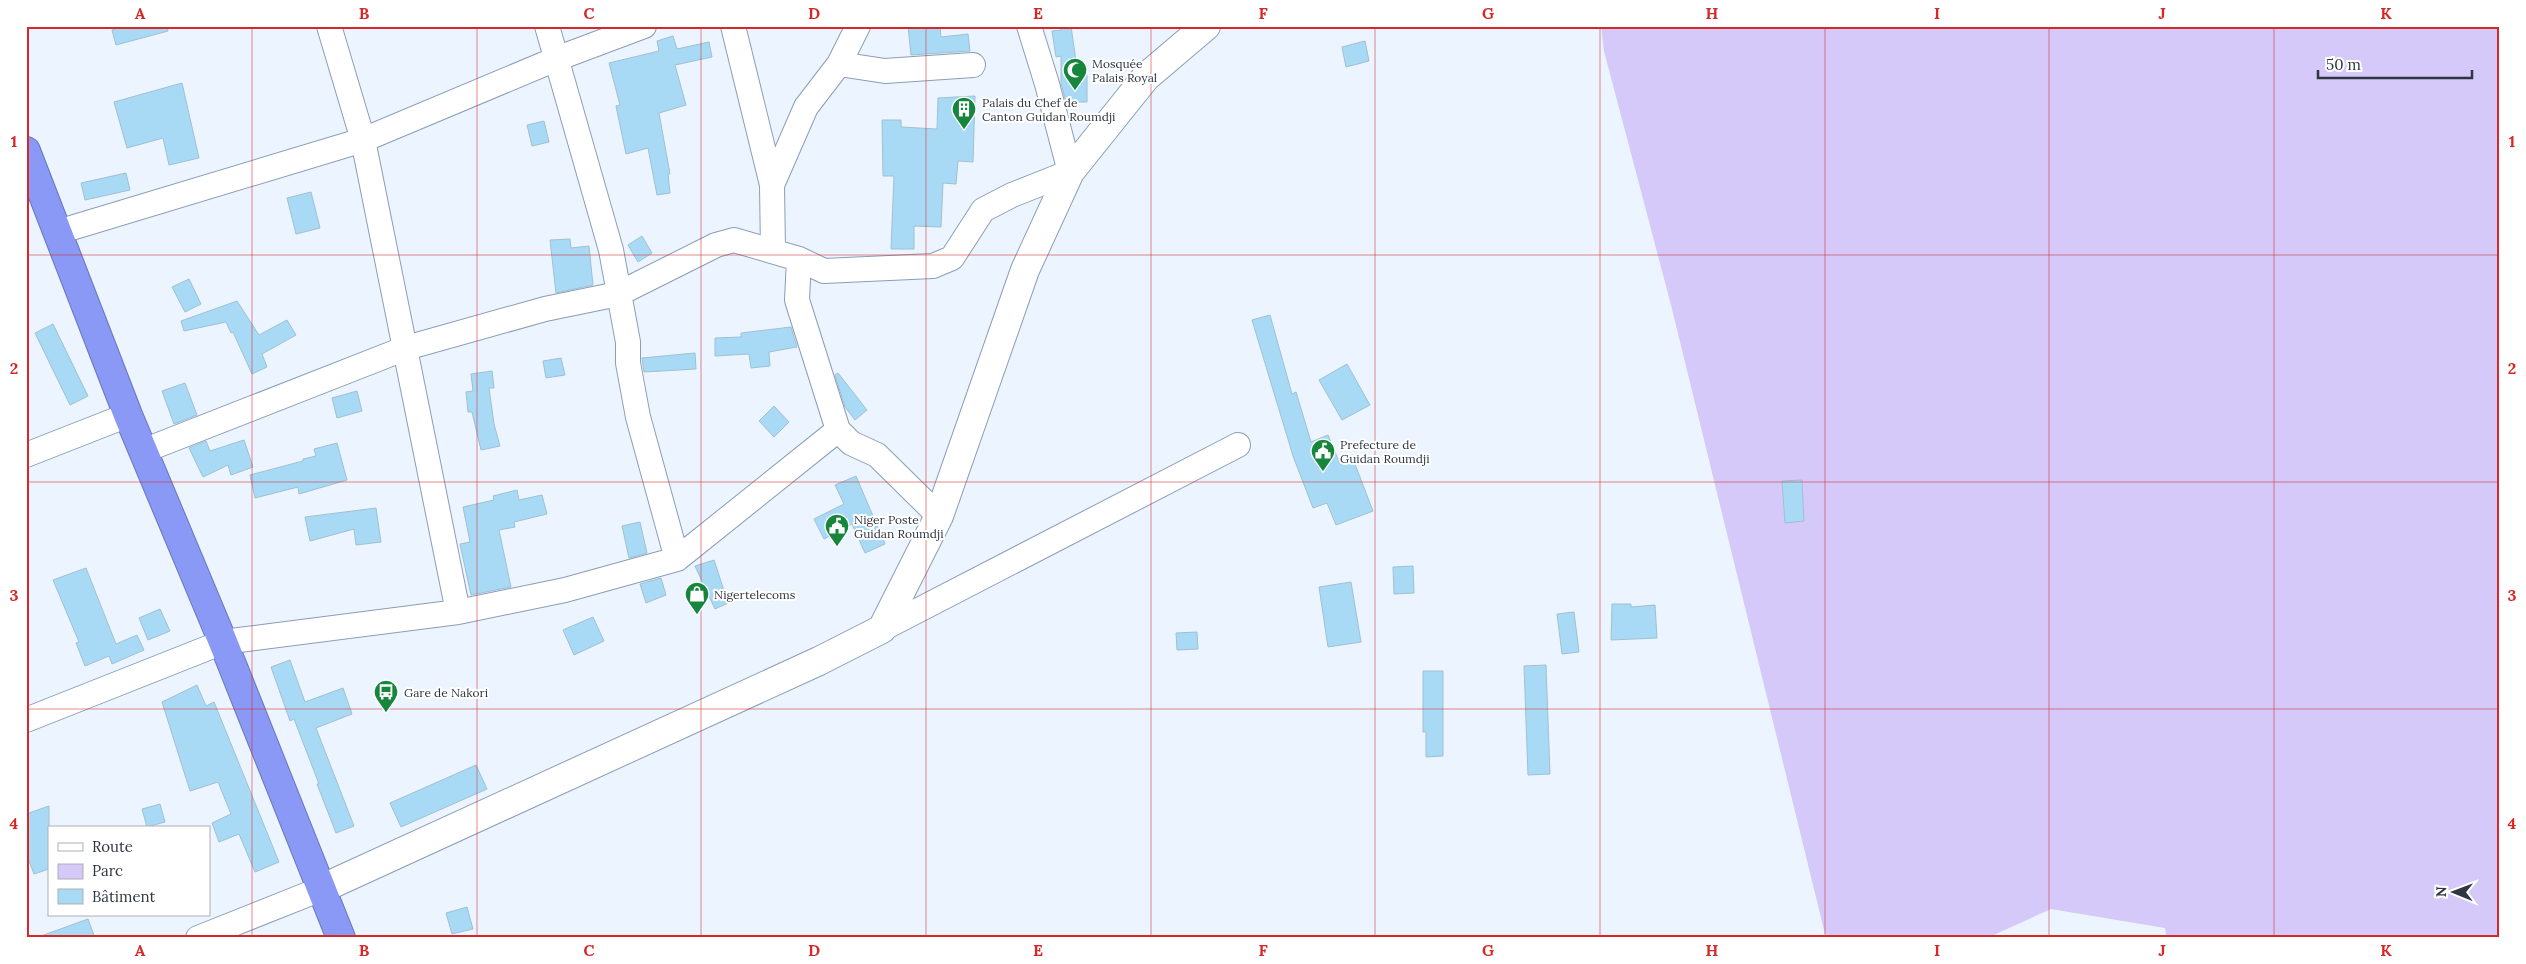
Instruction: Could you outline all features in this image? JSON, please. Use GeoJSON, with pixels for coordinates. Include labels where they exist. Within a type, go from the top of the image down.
{"type":"FeatureCollection","features":[{"type":"Feature","properties":{"kind":"highway"},"geometry":{"type":"LineString","coordinates":[[26,151],[33,187],[58,232],[128,414],[223,642],[341,938]]}},
{"type":"Feature","properties":{"kind":"street"},"geometry":{"type":"LineString","coordinates":[[329,26],[363,140],[458,612]]}},
{"type":"Feature","properties":{"kind":"street"},"geometry":{"type":"LineString","coordinates":[[547,26],[607,235],[638,417],[677,559]]}},
{"type":"Feature","properties":{"kind":"street"},"geometry":{"type":"LineString","coordinates":[[58,232],[363,140],[556,59],[644,26]]}},
{"type":"Feature","properties":{"kind":"street"},"geometry":{"type":"LineString","coordinates":[[733,26],[772,185],[773,251]]}},
{"type":"Feature","properties":{"kind":"street"},"geometry":{"type":"LineString","coordinates":[[772,185],[806,107],[839,64],[858,26]]}},
{"type":"Feature","properties":{"kind":"street"},"geometry":{"type":"LineString","coordinates":[[1029,26],[1048,84],[1070,172]]}},
{"type":"Feature","properties":{"kind":"street"},"geometry":{"type":"LineString","coordinates":[[882,629],[939,516],[1025,270],[1070,172],[1146,77],[1206,26]]}},
{"type":"Feature","properties":{"kind":"street"},"geometry":{"type":"LineString","coordinates":[[839,64],[884,70],[973,65]]}},
{"type":"Feature","properties":{"kind":"street"},"geometry":{"type":"LineString","coordinates":[[143,451],[406,348],[545,309],[618,294],[716,244],[734,240],[799,259],[824,271],[933,266],[952,258],[984,210],[1012,195],[1070,172]]}},
{"type":"Feature","properties":{"kind":"street"},"geometry":{"type":"LineString","coordinates":[[799,259],[797,300],[838,430],[851,443],[877,455],[939,516]]}},
{"type":"Feature","properties":{"kind":"street"},"geometry":{"type":"LineString","coordinates":[[26,455],[128,414]]}},
{"type":"Feature","properties":{"kind":"street"},"geometry":{"type":"LineString","coordinates":[[26,720],[223,642],[458,612],[564,590],[677,559],[838,430]]}},
{"type":"Feature","properties":{"kind":"street"},"geometry":{"type":"LineString","coordinates":[[198,938],[321,889],[819,661],[1238,445]]}},
{"type":"Feature","properties":{"kind":"green space"},"geometry":{"type":"Polygon","coordinates":[[[1601,26],[2500,26],[2500,938],[2167,938],[2165,928],[2051,909],[1987,938],[1843,938],[1825,934],[1671,305],[1604,51],[1601,26]]]}},
{"type":"Feature","properties":{"kind":"building"},"geometry":{"type":"Polygon","coordinates":[[[125,26],[167,26],[168,31],[116,45],[112,30],[125,26]]]}},
{"type":"Feature","properties":{"kind":"building"},"geometry":{"type":"Polygon","coordinates":[[[908,26],[940,26],[941,37],[968,34],[970,51],[911,55],[908,26]]]}},
{"type":"Feature","properties":{"kind":"building"},"geometry":{"type":"Polygon","coordinates":[[[1061,26],[1071,26],[1078,75],[1087,75],[1087,102],[1066,102],[1061,83],[1061,56],[1056,57],[1052,31],[1061,30],[1061,26]]]}},
{"type":"Feature","properties":{"kind":"building"},"geometry":{"type":"Polygon","coordinates":[[[673,36],[677,49],[709,42],[712,57],[675,65],[686,105],[659,113],[670,174],[668,174],[670,193],[657,195],[648,148],[626,154],[616,106],[620,105],[609,63],[659,51],[657,41],[673,36]]]}},
{"type":"Feature","properties":{"kind":"building"},"geometry":{"type":"Polygon","coordinates":[[[1365,41],[1369,61],[1346,67],[1342,47],[1365,41]]]}},
{"type":"Feature","properties":{"kind":"building"},"geometry":{"type":"Polygon","coordinates":[[[182,83],[199,158],[169,165],[163,138],[127,148],[114,102],[182,83]]]}},
{"type":"Feature","properties":{"kind":"building"},"geometry":{"type":"Polygon","coordinates":[[[975,96],[973,162],[958,161],[956,184],[943,183],[941,227],[914,226],[914,249],[891,249],[894,176],[883,176],[882,120],[901,120],[901,127],[937,129],[938,98],[975,96]]]}},
{"type":"Feature","properties":{"kind":"building"},"geometry":{"type":"Polygon","coordinates":[[[544,121],[549,142],[532,146],[527,125],[544,121]]]}},
{"type":"Feature","properties":{"kind":"building"},"geometry":{"type":"Polygon","coordinates":[[[126,173],[130,190],[85,200],[81,183],[126,173]]]}},
{"type":"Feature","properties":{"kind":"building"},"geometry":{"type":"Polygon","coordinates":[[[311,192],[320,228],[296,234],[287,198],[311,192]]]}},
{"type":"Feature","properties":{"kind":"building"},"geometry":{"type":"Polygon","coordinates":[[[642,236],[652,253],[638,262],[628,245],[642,236]]]}},
{"type":"Feature","properties":{"kind":"building"},"geometry":{"type":"Polygon","coordinates":[[[570,239],[571,248],[589,246],[593,285],[556,293],[550,240],[570,239]]]}},
{"type":"Feature","properties":{"kind":"building"},"geometry":{"type":"Polygon","coordinates":[[[189,279],[201,304],[185,312],[172,287],[189,279]]]}},
{"type":"Feature","properties":{"kind":"building"},"geometry":{"type":"Polygon","coordinates":[[[237,301],[259,335],[287,320],[296,335],[262,354],[267,367],[252,374],[233,332],[231,333],[226,322],[184,331],[181,321],[237,301]]]}},
{"type":"Feature","properties":{"kind":"building"},"geometry":{"type":"Polygon","coordinates":[[[1270,315],[1292,394],[1296,392],[1311,442],[1328,435],[1340,464],[1353,459],[1373,511],[1336,525],[1327,503],[1313,508],[1293,456],[1252,320],[1270,315]]]}},
{"type":"Feature","properties":{"kind":"building"},"geometry":{"type":"Polygon","coordinates":[[[53,324],[88,396],[70,405],[35,333],[53,324]]]}},
{"type":"Feature","properties":{"kind":"building"},"geometry":{"type":"Polygon","coordinates":[[[791,327],[797,347],[769,352],[770,366],[751,368],[749,354],[715,356],[715,338],[741,337],[741,333],[791,327]]]}},
{"type":"Feature","properties":{"kind":"building"},"geometry":{"type":"Polygon","coordinates":[[[695,353],[696,369],[644,372],[642,358],[695,353]]]}},
{"type":"Feature","properties":{"kind":"building"},"geometry":{"type":"Polygon","coordinates":[[[561,358],[565,375],[546,378],[543,361],[561,358]]]}},
{"type":"Feature","properties":{"kind":"building"},"geometry":{"type":"Polygon","coordinates":[[[1347,364],[1370,405],[1342,420],[1319,380],[1347,364]]]}},
{"type":"Feature","properties":{"kind":"building"},"geometry":{"type":"Polygon","coordinates":[[[492,371],[494,388],[489,388],[494,424],[500,446],[481,450],[472,412],[468,412],[466,392],[473,391],[471,374],[492,371]]]}},
{"type":"Feature","properties":{"kind":"building"},"geometry":{"type":"Polygon","coordinates":[[[838,373],[867,410],[855,420],[845,407],[835,375],[838,373]]]}},
{"type":"Feature","properties":{"kind":"building"},"geometry":{"type":"Polygon","coordinates":[[[185,383],[197,415],[174,424],[162,391],[185,383]]]}},
{"type":"Feature","properties":{"kind":"building"},"geometry":{"type":"Polygon","coordinates":[[[357,391],[362,411],[337,418],[332,398],[357,391]]]}},
{"type":"Feature","properties":{"kind":"building"},"geometry":{"type":"Polygon","coordinates":[[[774,406],[789,422],[774,437],[759,421],[774,406]]]}},
{"type":"Feature","properties":{"kind":"building"},"geometry":{"type":"Polygon","coordinates":[[[244,440],[253,467],[231,475],[228,465],[203,477],[189,448],[206,441],[210,451],[244,440]]]}},
{"type":"Feature","properties":{"kind":"building"},"geometry":{"type":"Polygon","coordinates":[[[337,443],[347,480],[299,494],[298,487],[255,498],[250,475],[303,461],[303,459],[316,456],[314,449],[337,443]]]}},
{"type":"Feature","properties":{"kind":"building"},"geometry":{"type":"Polygon","coordinates":[[[856,476],[885,544],[865,553],[852,524],[824,539],[814,519],[844,504],[835,485],[856,476]]]}},
{"type":"Feature","properties":{"kind":"building"},"geometry":{"type":"Polygon","coordinates":[[[1802,480],[1804,521],[1785,523],[1782,481],[1802,480]]]}},
{"type":"Feature","properties":{"kind":"building"},"geometry":{"type":"Polygon","coordinates":[[[517,490],[519,500],[542,495],[547,514],[514,522],[515,527],[499,530],[511,587],[471,595],[460,544],[470,542],[463,507],[494,500],[493,496],[517,490]]]}},
{"type":"Feature","properties":{"kind":"building"},"geometry":{"type":"Polygon","coordinates":[[[376,508],[381,542],[356,545],[354,529],[310,541],[305,517],[376,508]]]}},
{"type":"Feature","properties":{"kind":"building"},"geometry":{"type":"Polygon","coordinates":[[[640,522],[647,553],[629,558],[622,526],[640,522]]]}},
{"type":"Feature","properties":{"kind":"building"},"geometry":{"type":"Polygon","coordinates":[[[714,560],[728,603],[715,609],[695,566],[714,560]]]}},
{"type":"Feature","properties":{"kind":"building"},"geometry":{"type":"Polygon","coordinates":[[[1413,566],[1414,593],[1394,594],[1393,567],[1413,566]]]}},
{"type":"Feature","properties":{"kind":"building"},"geometry":{"type":"Polygon","coordinates":[[[86,568],[116,644],[137,635],[144,650],[112,664],[109,656],[85,666],[76,643],[79,642],[53,580],[86,568]]]}},
{"type":"Feature","properties":{"kind":"building"},"geometry":{"type":"Polygon","coordinates":[[[661,578],[666,595],[646,603],[640,584],[661,578]]]}},
{"type":"Feature","properties":{"kind":"building"},"geometry":{"type":"Polygon","coordinates":[[[1351,582],[1361,642],[1328,647],[1319,587],[1351,582]]]}},
{"type":"Feature","properties":{"kind":"building"},"geometry":{"type":"Polygon","coordinates":[[[1612,604],[1631,604],[1631,607],[1655,605],[1657,638],[1611,640],[1612,604]]]}},
{"type":"Feature","properties":{"kind":"building"},"geometry":{"type":"Polygon","coordinates":[[[160,609],[170,631],[148,640],[139,618],[160,609]]]}},
{"type":"Feature","properties":{"kind":"building"},"geometry":{"type":"Polygon","coordinates":[[[1574,612],[1579,652],[1562,654],[1557,614],[1574,612]]]}},
{"type":"Feature","properties":{"kind":"building"},"geometry":{"type":"Polygon","coordinates":[[[593,617],[604,641],[574,655],[563,630],[593,617]]]}},
{"type":"Feature","properties":{"kind":"building"},"geometry":{"type":"Polygon","coordinates":[[[1197,632],[1198,649],[1177,650],[1176,633],[1197,632]]]}},
{"type":"Feature","properties":{"kind":"building"},"geometry":{"type":"Polygon","coordinates":[[[290,660],[305,702],[343,688],[352,714],[316,728],[354,826],[336,833],[294,719],[290,721],[271,667],[290,660]]]}},
{"type":"Feature","properties":{"kind":"building"},"geometry":{"type":"Polygon","coordinates":[[[1546,665],[1550,774],[1528,775],[1524,666],[1546,665]]]}},
{"type":"Feature","properties":{"kind":"building"},"geometry":{"type":"Polygon","coordinates":[[[1423,671],[1443,671],[1443,756],[1426,757],[1426,732],[1423,732],[1423,671]]]}},
{"type":"Feature","properties":{"kind":"building"},"geometry":{"type":"Polygon","coordinates":[[[197,685],[206,706],[214,702],[279,862],[255,872],[239,834],[219,842],[212,823],[231,814],[218,782],[190,791],[162,702],[197,685]]]}},
{"type":"Feature","properties":{"kind":"building"},"geometry":{"type":"Polygon","coordinates":[[[476,765],[487,789],[401,827],[390,803],[476,765]]]}},
{"type":"Feature","properties":{"kind":"building"},"geometry":{"type":"Polygon","coordinates":[[[160,804],[165,822],[147,826],[142,809],[160,804]]]}},
{"type":"Feature","properties":{"kind":"building"},"geometry":{"type":"Polygon","coordinates":[[[49,806],[48,869],[34,874],[26,853],[26,814],[49,806]]]}},
{"type":"Feature","properties":{"kind":"building"},"geometry":{"type":"Polygon","coordinates":[[[467,907],[473,929],[452,934],[446,913],[467,907]]]}},
{"type":"Feature","properties":{"kind":"building"},"geometry":{"type":"Polygon","coordinates":[[[88,919],[95,938],[41,938],[41,936],[88,919]]]}},
{"type":"Feature","properties":{"kind":"place","name":"Mosquée Palais Royal"},"geometry":{"type":"Point","coordinates":[1075,91]}},
{"type":"Feature","properties":{"kind":"place","name":"Palais du Chef de Canton Guidan Roumdji"},"geometry":{"type":"Point","coordinates":[964,130]}},
{"type":"Feature","properties":{"kind":"place","name":"Prefecture de Guidan Roumdji"},"geometry":{"type":"Point","coordinates":[1323,472]}},
{"type":"Feature","properties":{"kind":"place","name":"Niger Poste Guidan Roumdji"},"geometry":{"type":"Point","coordinates":[837,547]}},
{"type":"Feature","properties":{"kind":"place","name":"Nigertelecoms"},"geometry":{"type":"Point","coordinates":[697,615]}},
{"type":"Feature","properties":{"kind":"place","name":"Gare de Nakori"},"geometry":{"type":"Point","coordinates":[386,713]}}]}
